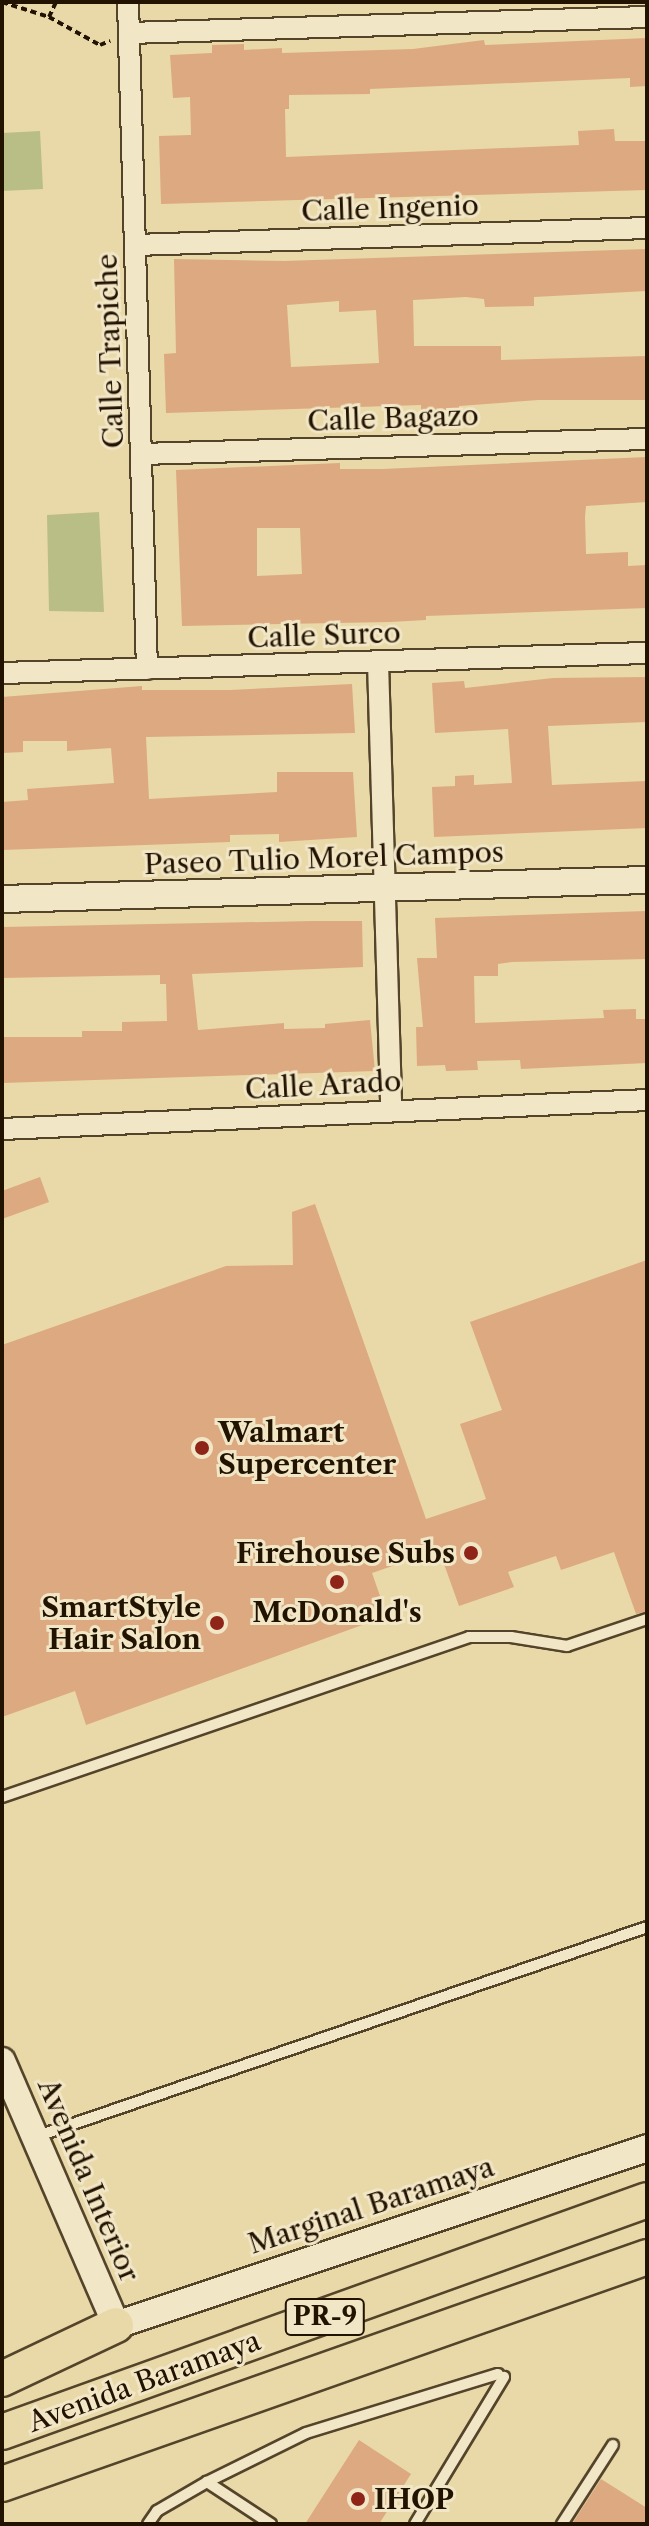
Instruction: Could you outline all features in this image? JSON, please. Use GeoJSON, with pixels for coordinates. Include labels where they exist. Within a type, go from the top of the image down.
{"type":"FeatureCollection","features":[{"type":"Feature","properties":{"kind":"highway","name":"Avenida Baramaya"},"geometry":{"type":"LineString","coordinates":[[2,2432],[647,2200]]}},
{"type":"Feature","properties":{"kind":"highway","name":"Avenida Baramaya"},"geometry":{"type":"LineString","coordinates":[[2,2484],[647,2257]]}},
{"type":"Feature","properties":{"kind":"highway"},"geometry":{"type":"LineString","coordinates":[[2,2379],[116,2325]]}},
{"type":"Feature","properties":{"kind":"street","name":"Calle Trapiche"},"geometry":{"type":"LineString","coordinates":[[128,2],[147,669]]}},
{"type":"Feature","properties":{"kind":"street"},"geometry":{"type":"LineString","coordinates":[[129,33],[647,17]]}},
{"type":"Feature","properties":{"kind":"street","name":"Calle Ingenio"},"geometry":{"type":"LineString","coordinates":[[135,245],[647,228]]}},
{"type":"Feature","properties":{"kind":"street","name":"Calle Bagazo"},"geometry":{"type":"LineString","coordinates":[[141,454],[647,439]]}},
{"type":"Feature","properties":{"kind":"street","name":"Calle Surco"},"geometry":{"type":"LineString","coordinates":[[2,673],[647,653]]}},
{"type":"Feature","properties":{"kind":"street"},"geometry":{"type":"LineString","coordinates":[[378,662],[391,1109]]}},
{"type":"Feature","properties":{"kind":"street","name":"Paseo Tulio Morel Campos"},"geometry":{"type":"LineString","coordinates":[[2,899],[647,880]]}},
{"type":"Feature","properties":{"kind":"street","name":"Calle Arado"},"geometry":{"type":"LineString","coordinates":[[2,1129],[391,1109],[647,1100]]}},
{"type":"Feature","properties":{"kind":"street","name":"Avenida Interior"},"geometry":{"type":"LineString","coordinates":[[2,2061],[38,2136],[116,2325]]}},
{"type":"Feature","properties":{"kind":"street","name":"Marginal Baramaya"},"geometry":{"type":"LineString","coordinates":[[116,2325],[647,2148]]}},
{"type":"Feature","properties":{"kind":"lane"},"geometry":{"type":"LineString","coordinates":[[2,1797],[469,1637],[511,1637],[567,1646],[647,1619]]}},
{"type":"Feature","properties":{"kind":"lane"},"geometry":{"type":"LineString","coordinates":[[38,2136],[647,1927]]}},
{"type":"Feature","properties":{"kind":"lane"},"geometry":{"type":"LineString","coordinates":[[148,2524],[157,2511],[207,2482],[306,2433],[501,2376],[415,2524]]}},
{"type":"Feature","properties":{"kind":"lane"},"geometry":{"type":"LineString","coordinates":[[562,2524],[613,2445]]}},
{"type":"Feature","properties":{"kind":"lane"},"geometry":{"type":"LineString","coordinates":[[207,2482],[271,2524]]}},
{"type":"Feature","properties":{"kind":"path"},"geometry":{"type":"LineString","coordinates":[[2,2],[49,17],[100,45],[129,33]]}},
{"type":"Feature","properties":{"kind":"path"},"geometry":{"type":"LineString","coordinates":[[49,17],[56,2]]}},
{"type":"Feature","properties":{"kind":"green space"},"geometry":{"type":"Polygon","coordinates":[[[40,131],[43,189],[2,191],[2,133],[40,131]]]}},
{"type":"Feature","properties":{"kind":"green space"},"geometry":{"type":"Polygon","coordinates":[[[99,512],[104,612],[49,611],[47,515],[99,512]]]}},
{"type":"Feature","properties":{"kind":"building"},"geometry":{"type":"Polygon","coordinates":[[[647,38],[647,86],[630,87],[630,78],[370,89],[370,94],[289,95],[289,109],[285,109],[286,157],[579,145],[578,131],[614,129],[615,141],[647,141],[647,190],[161,204],[159,136],[191,135],[190,97],[173,98],[170,55],[212,53],[212,45],[244,44],[244,50],[282,48],[282,53],[413,49],[484,40],[485,45],[647,38]]]}},
{"type":"Feature","properties":{"kind":"building"},"geometry":{"type":"Polygon","coordinates":[[[647,249],[647,291],[534,297],[534,306],[485,307],[484,299],[466,297],[413,300],[414,346],[501,346],[501,360],[647,356],[647,400],[538,400],[459,406],[459,410],[421,410],[421,405],[166,413],[164,354],[176,353],[174,259],[284,261],[647,249]],[[339,301],[287,305],[291,367],[379,363],[376,310],[339,312],[339,301]]]}},
{"type":"Feature","properties":{"kind":"building"},"geometry":{"type":"Polygon","coordinates":[[[647,457],[647,502],[586,506],[585,517],[586,554],[628,552],[628,566],[647,565],[647,608],[426,616],[426,620],[390,622],[182,626],[176,470],[340,463],[340,469],[647,457]],[[257,528],[257,576],[302,574],[300,528],[257,528]]]}},
{"type":"Feature","properties":{"kind":"building"},"geometry":{"type":"Polygon","coordinates":[[[647,677],[647,722],[548,726],[552,785],[647,781],[647,828],[434,837],[432,787],[455,786],[455,776],[474,775],[474,785],[512,783],[508,729],[435,733],[432,683],[464,681],[465,688],[553,678],[647,677]]]}},
{"type":"Feature","properties":{"kind":"building"},"geometry":{"type":"Polygon","coordinates":[[[352,684],[355,733],[146,737],[149,799],[277,792],[277,772],[353,772],[357,837],[279,842],[279,834],[230,835],[230,842],[2,850],[2,802],[28,800],[27,789],[114,783],[111,748],[67,751],[67,741],[23,741],[23,752],[2,753],[2,697],[142,686],[142,690],[230,690],[352,684]]]}},
{"type":"Feature","properties":{"kind":"building"},"geometry":{"type":"Polygon","coordinates":[[[647,911],[647,959],[512,962],[498,964],[498,976],[474,976],[475,1023],[604,1018],[603,1010],[636,1009],[636,1019],[647,1019],[647,1063],[521,1069],[520,1060],[477,1061],[478,1070],[446,1071],[445,1065],[417,1066],[416,1027],[423,1027],[417,958],[437,958],[435,918],[647,911]]]}},
{"type":"Feature","properties":{"kind":"building"},"geometry":{"type":"Polygon","coordinates":[[[362,921],[363,967],[192,974],[198,1030],[284,1023],[284,1029],[325,1028],[325,1024],[370,1020],[375,1071],[2,1083],[2,1037],[82,1037],[82,1031],[122,1031],[122,1022],[167,1021],[166,984],[160,984],[160,975],[2,978],[2,927],[362,921]]]}},
{"type":"Feature","properties":{"kind":"building"},"geometry":{"type":"Polygon","coordinates":[[[40,1177],[49,1202],[2,1219],[2,1191],[40,1177]]]}},
{"type":"Feature","properties":{"kind":"building","name":"Walmart Supercenter"},"geometry":{"type":"Polygon","coordinates":[[[315,1204],[426,1519],[486,1499],[460,1424],[502,1410],[470,1322],[647,1260],[647,1611],[636,1614],[614,1552],[561,1570],[556,1556],[508,1572],[514,1587],[459,1606],[439,1550],[372,1573],[387,1616],[86,1725],[75,1691],[2,1717],[2,1345],[226,1266],[293,1265],[292,1212],[315,1204]]]}},
{"type":"Feature","properties":{"kind":"building","name":"IHOP"},"geometry":{"type":"Polygon","coordinates":[[[359,2440],[411,2474],[379,2524],[305,2524],[359,2440]]]}},
{"type":"Feature","properties":{"kind":"building"},"geometry":{"type":"Polygon","coordinates":[[[601,2479],[647,2508],[647,2524],[572,2524],[601,2479]]]}},
{"type":"Feature","properties":{"kind":"place","name":"Walmart Supercenter"},"geometry":{"type":"Point","coordinates":[202,1448]}},
{"type":"Feature","properties":{"kind":"place","name":"Firehouse Subs"},"geometry":{"type":"Point","coordinates":[471,1553]}},
{"type":"Feature","properties":{"kind":"place","name":"McDonald's"},"geometry":{"type":"Point","coordinates":[337,1582]}},
{"type":"Feature","properties":{"kind":"place","name":"SmartStyle Hair Salon"},"geometry":{"type":"Point","coordinates":[217,1623]}},
{"type":"Feature","properties":{"kind":"place","name":"IHOP"},"geometry":{"type":"Point","coordinates":[358,2499]}}]}
